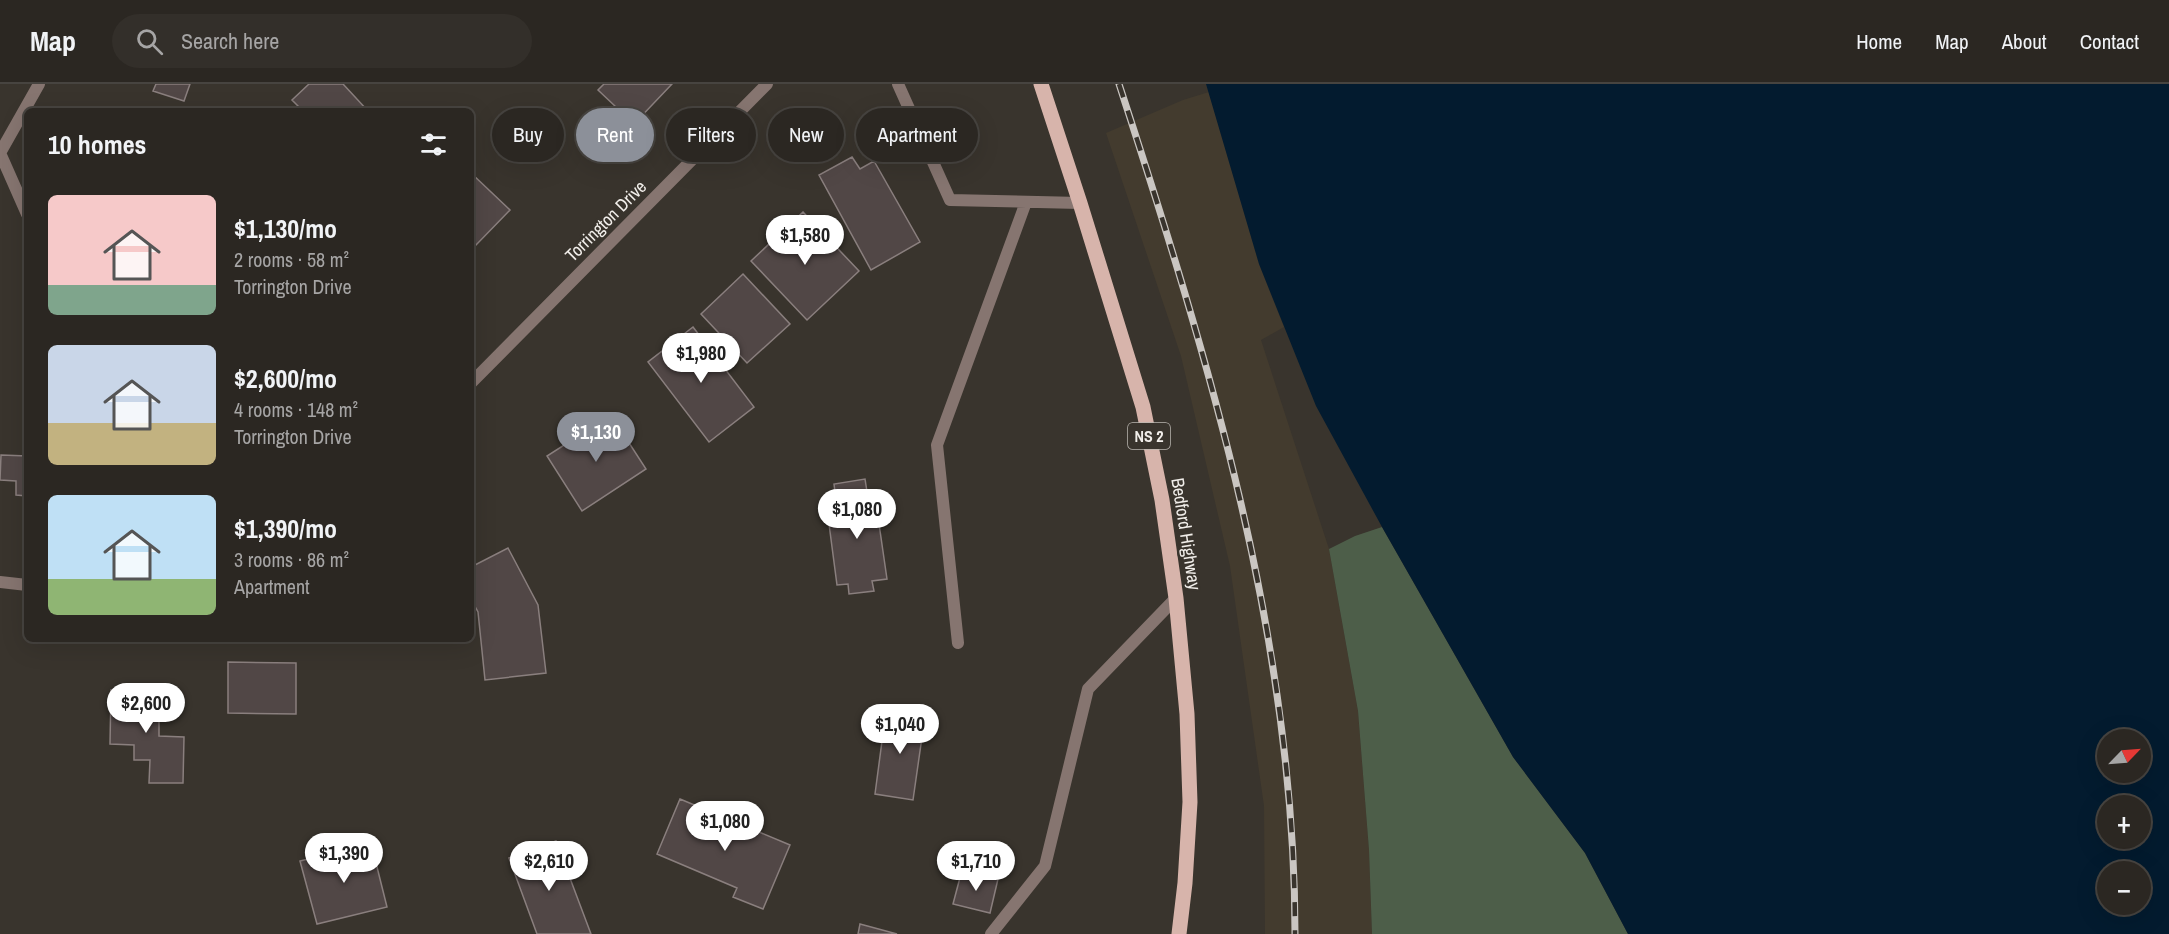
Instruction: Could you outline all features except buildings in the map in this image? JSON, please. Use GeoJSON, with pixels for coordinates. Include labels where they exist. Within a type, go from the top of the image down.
{"type":"FeatureCollection","features":[{"type":"Feature","properties":{"kind":"main road","name":"Bedford Highway"},"geometry":{"type":"LineString","coordinates":[[1041,84],[1143,407],[1162,500],[1176,598],[1187,714],[1190,802],[1179,934]]}},
{"type":"Feature","properties":{"kind":"street"},"geometry":{"type":"LineString","coordinates":[[25,108],[39,84]]}},
{"type":"Feature","properties":{"kind":"street","name":"Torrington Drive"},"geometry":{"type":"LineString","coordinates":[[474,380],[767,84]]}},
{"type":"Feature","properties":{"kind":"street"},"geometry":{"type":"LineString","coordinates":[[898,84],[950,200],[1080,203]]}},
{"type":"Feature","properties":{"kind":"street"},"geometry":{"type":"LineString","coordinates":[[24,111],[0,153],[24,207]]}},
{"type":"Feature","properties":{"kind":"street"},"geometry":{"type":"LineString","coordinates":[[958,643],[937,445],[1026,202]]}},
{"type":"Feature","properties":{"kind":"street"},"geometry":{"type":"LineString","coordinates":[[0,582],[24,585]]}},
{"type":"Feature","properties":{"kind":"street"},"geometry":{"type":"LineString","coordinates":[[991,934],[1045,866],[1088,689],[1176,598]]}},
{"type":"Feature","properties":{"kind":"shaded area"},"geometry":{"type":"Polygon","coordinates":[[[1209,92],[1259,264],[1284,327],[1261,340],[1329,549],[1358,711],[1369,850],[1372,934],[1265,934],[1264,806],[1230,566],[1181,356],[1106,133],[1183,100],[1209,92]]]}},
{"type":"Feature","properties":{"kind":"green space"},"geometry":{"type":"Polygon","coordinates":[[[1382,527],[1513,757],[1585,853],[1628,934],[1372,934],[1369,850],[1358,711],[1329,549],[1355,536],[1382,527]]]}},
{"type":"Feature","properties":{"kind":"water"},"geometry":{"type":"Polygon","coordinates":[[[1206,84],[2169,84],[2169,934],[1628,934],[1585,853],[1513,757],[1316,406],[1259,264],[1206,84]]]}},
{"type":"Feature","properties":{"kind":"railway"},"geometry":{"type":"LineString","coordinates":[[1119,84],[1214,397],[1241,503],[1263,609],[1280,716],[1291,825],[1295,934]]}}]}
